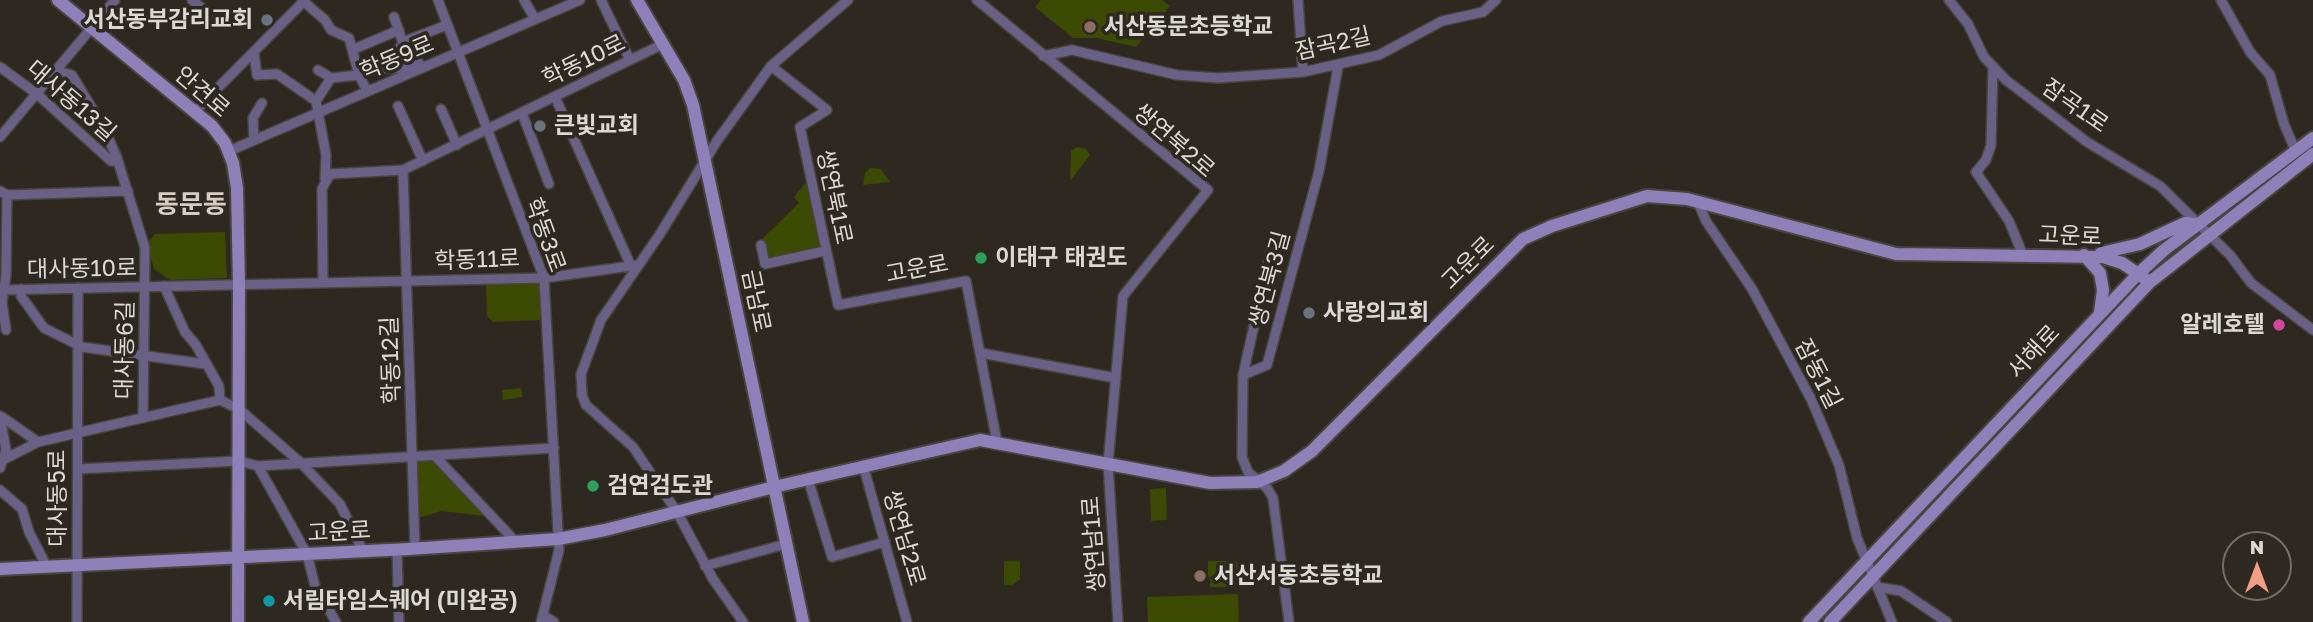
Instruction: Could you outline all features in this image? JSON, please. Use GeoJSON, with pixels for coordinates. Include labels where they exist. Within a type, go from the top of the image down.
{"type":"FeatureCollection","features":[{"type":"Feature","properties":{"kind":"street","name":"안견로"},"geometry":{"type":"LineString","coordinates":[[58,0],[72,6],[92,28],[218,133],[229,151],[236,181],[239,285],[238,622]]}},
{"type":"Feature","properties":{"kind":"street"},"geometry":{"type":"LineString","coordinates":[[0,136],[115,0]]}},
{"type":"Feature","properties":{"kind":"street"},"geometry":{"type":"LineString","coordinates":[[192,0],[212,16]]}},
{"type":"Feature","properties":{"kind":"street","name":"학동3로"},"geometry":{"type":"LineString","coordinates":[[438,0],[544,278],[558,538],[556,565],[542,619]]}},
{"type":"Feature","properties":{"kind":"street"},"geometry":{"type":"LineString","coordinates":[[524,0],[535,19]]}},
{"type":"Feature","properties":{"kind":"street","name":"학동9로"},"geometry":{"type":"LineString","coordinates":[[229,151],[407,71],[457,53],[580,0]]}},
{"type":"Feature","properties":{"kind":"street"},"geometry":{"type":"LineString","coordinates":[[601,0],[630,60]]}},
{"type":"Feature","properties":{"kind":"street","name":"금남로"},"geometry":{"type":"LineString","coordinates":[[637,0],[691,97],[803,622]]}},
{"type":"Feature","properties":{"kind":"street"},"geometry":{"type":"LineString","coordinates":[[743,622],[705,566],[677,512],[633,447],[590,410],[581,389],[582,368],[595,331],[634,265],[665,227],[704,158],[771,66],[848,0]]}},
{"type":"Feature","properties":{"kind":"street","name":"쌍연북2로"},"geometry":{"type":"LineString","coordinates":[[977,0],[1208,190],[1123,296],[1116,378]]}},
{"type":"Feature","properties":{"kind":"street"},"geometry":{"type":"LineString","coordinates":[[1298,0],[1303,72]]}},
{"type":"Feature","properties":{"kind":"street","name":"잠곡2길"},"geometry":{"type":"LineString","coordinates":[[1043,57],[1072,50],[1177,75],[1218,78],[1303,72],[1338,67],[1379,55],[1442,21],[1483,12],[1496,0]]}},
{"type":"Feature","properties":{"kind":"street","name":"잠곡1로"},"geometry":{"type":"LineString","coordinates":[[1949,0],[1968,24],[1984,57],[2006,80],[2087,142],[2160,186],[2230,255],[2251,283],[2313,330]]}},
{"type":"Feature","properties":{"kind":"street"},"geometry":{"type":"LineString","coordinates":[[2221,0],[2250,52],[2270,75],[2284,124],[2296,152]]}},
{"type":"Feature","properties":{"kind":"street"},"geometry":{"type":"LineString","coordinates":[[194,112],[304,1],[325,20],[331,30],[349,38],[367,91]]}},
{"type":"Feature","properties":{"kind":"street"},"geometry":{"type":"LineString","coordinates":[[318,70],[331,78],[359,72],[407,71],[399,48],[404,46],[394,17]]}},
{"type":"Feature","properties":{"kind":"street"},"geometry":{"type":"LineString","coordinates":[[403,42],[447,25]]}},
{"type":"Feature","properties":{"kind":"street"},"geometry":{"type":"LineString","coordinates":[[354,49],[399,30]]}},
{"type":"Feature","properties":{"kind":"street","name":"학동10로"},"geometry":{"type":"LineString","coordinates":[[326,178],[336,172],[403,170],[663,44]]}},
{"type":"Feature","properties":{"kind":"street"},"geometry":{"type":"LineString","coordinates":[[254,53],[257,75],[277,74],[316,101]]}},
{"type":"Feature","properties":{"kind":"street","name":"쌍연북1로"},"geometry":{"type":"LineString","coordinates":[[771,66],[827,110],[800,127],[838,305]]}},
{"type":"Feature","properties":{"kind":"street","name":"고운로"},"geometry":{"type":"LineString","coordinates":[[1993,66],[1991,145],[1986,160],[1976,172],[2009,221],[2023,255]]}},
{"type":"Feature","properties":{"kind":"street","name":"대사동13길"},"geometry":{"type":"LineString","coordinates":[[0,67],[37,94],[111,161],[118,160]]}},
{"type":"Feature","properties":{"kind":"street","name":"쌍연북3길"},"geometry":{"type":"LineString","coordinates":[[1243,375],[1267,365],[1319,171],[1338,67]]}},
{"type":"Feature","properties":{"kind":"street","name":"대사동13길"},"geometry":{"type":"LineString","coordinates":[[57,71],[72,75],[92,104],[118,160],[145,248],[145,287]]}},
{"type":"Feature","properties":{"kind":"street"},"geometry":{"type":"LineString","coordinates":[[323,283],[322,189],[326,178],[326,156],[316,101],[331,78]]}},
{"type":"Feature","properties":{"kind":"street"},"geometry":{"type":"LineString","coordinates":[[555,97],[634,265]]}},
{"type":"Feature","properties":{"kind":"street"},"geometry":{"type":"LineString","coordinates":[[254,140],[253,118],[262,103]]}},
{"type":"Feature","properties":{"kind":"street"},"geometry":{"type":"LineString","coordinates":[[398,106],[423,161]]}},
{"type":"Feature","properties":{"kind":"street"},"geometry":{"type":"LineString","coordinates":[[441,109],[457,145]]}},
{"type":"Feature","properties":{"kind":"street"},"geometry":{"type":"LineString","coordinates":[[522,113],[549,184]]}},
{"type":"Feature","properties":{"kind":"street","name":"서해로"},"geometry":{"type":"LineString","coordinates":[[1809,622],[2138,274],[2198,224],[2313,138]]}},
{"type":"Feature","properties":{"kind":"street","name":"서해로"},"geometry":{"type":"LineString","coordinates":[[1830,622],[1875,582],[2150,282],[2313,153]]}},
{"type":"Feature","properties":{"kind":"street","name":"학동12길"},"geometry":{"type":"LineString","coordinates":[[403,170],[405,281],[410,307],[415,549]]}},
{"type":"Feature","properties":{"kind":"street"},"geometry":{"type":"LineString","coordinates":[[4,193],[128,191]]}},
{"type":"Feature","properties":{"kind":"street","name":"대사동10로"},"geometry":{"type":"LineString","coordinates":[[4,193],[6,275]]}},
{"type":"Feature","properties":{"kind":"street","name":"고운로"},"geometry":{"type":"LineString","coordinates":[[0,569],[415,549],[558,538],[677,512],[965,441],[997,442],[1222,484],[1259,481],[1284,471],[1312,451],[1523,239],[1544,229],[1641,197],[1665,196],[1698,202],[1885,252],[2083,255],[2115,260],[2150,282]]}},
{"type":"Feature","properties":{"kind":"street","name":"잠동1길"},"geometry":{"type":"LineString","coordinates":[[1698,202],[1706,221],[1752,289],[1811,400],[1839,465],[1857,538],[1892,622]]}},
{"type":"Feature","properties":{"kind":"street"},"geometry":{"type":"LineString","coordinates":[[2083,255],[2140,244],[2185,223],[2198,224]]}},
{"type":"Feature","properties":{"kind":"street"},"geometry":{"type":"LineString","coordinates":[[761,245],[765,264],[825,251]]}},
{"type":"Feature","properties":{"kind":"street"},"geometry":{"type":"LineString","coordinates":[[1270,254],[1243,375],[1242,457],[1248,472],[1273,498],[1289,622]]}},
{"type":"Feature","properties":{"kind":"street"},"geometry":{"type":"LineString","coordinates":[[2083,255],[2101,273],[2103,290],[2100,312]]}},
{"type":"Feature","properties":{"kind":"street"},"geometry":{"type":"LineString","coordinates":[[0,265],[6,275],[2,302],[6,330]]}},
{"type":"Feature","properties":{"kind":"street","name":"학동11로"},"geometry":{"type":"LineString","coordinates":[[239,285],[544,278],[634,265]]}},
{"type":"Feature","properties":{"kind":"street","name":"고운로"},"geometry":{"type":"LineString","coordinates":[[838,305],[966,281],[997,442]]}},
{"type":"Feature","properties":{"kind":"street","name":"대사동10로"},"geometry":{"type":"LineString","coordinates":[[3,290],[239,285]]}},
{"type":"Feature","properties":{"kind":"street","name":"대사동10로"},"geometry":{"type":"LineString","coordinates":[[164,286],[184,332],[196,345],[219,386],[220,400]]}},
{"type":"Feature","properties":{"kind":"street","name":"대사동6길"},"geometry":{"type":"LineString","coordinates":[[145,287],[143,418],[220,400]]}},
{"type":"Feature","properties":{"kind":"street","name":"대사동5로"},"geometry":{"type":"LineString","coordinates":[[77,622],[78,288]]}},
{"type":"Feature","properties":{"kind":"street"},"geometry":{"type":"LineString","coordinates":[[21,289],[21,296],[44,328],[78,345],[104,352],[205,364]]}},
{"type":"Feature","properties":{"kind":"street"},"geometry":{"type":"LineString","coordinates":[[981,353],[1116,378]]}},
{"type":"Feature","properties":{"kind":"street","name":"쌍연남1로"},"geometry":{"type":"LineString","coordinates":[[1116,378],[1108,464],[1118,622]]}},
{"type":"Feature","properties":{"kind":"street"},"geometry":{"type":"LineString","coordinates":[[220,400],[239,409],[300,463],[340,504],[363,551]]}},
{"type":"Feature","properties":{"kind":"street"},"geometry":{"type":"LineString","coordinates":[[1,417],[38,442]]}},
{"type":"Feature","properties":{"kind":"street"},"geometry":{"type":"LineString","coordinates":[[1,417],[6,450],[1,464]]}},
{"type":"Feature","properties":{"kind":"street","name":"대사동5로"},"geometry":{"type":"LineString","coordinates":[[78,431],[143,418]]}},
{"type":"Feature","properties":{"kind":"street"},"geometry":{"type":"LineString","coordinates":[[1,464],[38,442],[78,431]]}},
{"type":"Feature","properties":{"kind":"street"},"geometry":{"type":"LineString","coordinates":[[78,469],[239,461],[258,466],[554,448]]}},
{"type":"Feature","properties":{"kind":"street"},"geometry":{"type":"LineString","coordinates":[[433,455],[516,542]]}},
{"type":"Feature","properties":{"kind":"street","name":"쌍연남2로"},"geometry":{"type":"LineString","coordinates":[[863,465],[907,622]]}},
{"type":"Feature","properties":{"kind":"street"},"geometry":{"type":"LineString","coordinates":[[258,466],[307,554],[315,586],[336,622]]}},
{"type":"Feature","properties":{"kind":"street"},"geometry":{"type":"LineString","coordinates":[[808,479],[832,557],[885,542]]}},
{"type":"Feature","properties":{"kind":"street"},"geometry":{"type":"LineString","coordinates":[[0,489],[22,509],[29,532],[47,567]]}},
{"type":"Feature","properties":{"kind":"street"},"geometry":{"type":"LineString","coordinates":[[705,566],[786,544]]}},
{"type":"Feature","properties":{"kind":"street"},"geometry":{"type":"LineString","coordinates":[[397,550],[399,622]]}},
{"type":"Feature","properties":{"kind":"street"},"geometry":{"type":"LineString","coordinates":[[1875,582],[1901,591],[1947,622]]}},
{"type":"Feature","properties":{"kind":"street"},"geometry":{"type":"LineString","coordinates":[[542,619],[554,622]]}},
{"type":"Feature","properties":{"kind":"green space"},"geometry":{"type":"Polygon","coordinates":[[[1041,0],[1162,0],[1170,6],[1136,47],[1097,38],[1073,38],[1035,7],[1041,0]]]}},
{"type":"Feature","properties":{"kind":"green space"},"geometry":{"type":"Polygon","coordinates":[[[1077,147],[1086,149],[1090,155],[1070,181],[1071,151],[1077,147]]]}},
{"type":"Feature","properties":{"kind":"green space"},"geometry":{"type":"Polygon","coordinates":[[[870,168],[881,169],[890,182],[863,185],[865,173],[870,168]]]}},
{"type":"Feature","properties":{"kind":"green space"},"geometry":{"type":"Polygon","coordinates":[[[808,180],[821,245],[817,249],[772,259],[766,256],[763,238],[799,203],[794,197],[808,180]]]}},
{"type":"Feature","properties":{"kind":"green space"},"geometry":{"type":"Polygon","coordinates":[[[225,232],[227,278],[170,280],[154,269],[147,243],[155,234],[225,232]]]}},
{"type":"Feature","properties":{"kind":"green space"},"geometry":{"type":"Polygon","coordinates":[[[542,279],[543,320],[493,322],[487,316],[486,281],[542,279]]]}},
{"type":"Feature","properties":{"kind":"green space"},"geometry":{"type":"Polygon","coordinates":[[[521,388],[523,397],[503,400],[502,390],[521,388]]]}},
{"type":"Feature","properties":{"kind":"green space"},"geometry":{"type":"Polygon","coordinates":[[[431,459],[485,516],[441,511],[418,518],[417,462],[431,459]]]}},
{"type":"Feature","properties":{"kind":"green space"},"geometry":{"type":"Polygon","coordinates":[[[1166,488],[1167,520],[1151,521],[1150,489],[1166,488]]]}},
{"type":"Feature","properties":{"kind":"green space"},"geometry":{"type":"Polygon","coordinates":[[[1004,561],[1020,561],[1020,579],[1013,585],[1004,585],[1004,561]]]}},
{"type":"Feature","properties":{"kind":"green space"},"geometry":{"type":"Polygon","coordinates":[[[1208,561],[1237,561],[1238,587],[1210,587],[1210,578],[1233,577],[1208,577],[1208,561]]]}},
{"type":"Feature","properties":{"kind":"green space"},"geometry":{"type":"Polygon","coordinates":[[[1238,594],[1239,622],[1148,622],[1147,597],[1238,594]]]}},
{"type":"Feature","properties":{"kind":"place","name":"서산동부감리교회"},"geometry":{"type":"Point","coordinates":[267,20]}},
{"type":"Feature","properties":{"kind":"place","name":"서산동문초등학교"},"geometry":{"type":"Point","coordinates":[1090,27]}},
{"type":"Feature","properties":{"kind":"place","name":"큰빛교회"},"geometry":{"type":"Point","coordinates":[540,126]}},
{"type":"Feature","properties":{"kind":"place","name":"이태구 태권도"},"geometry":{"type":"Point","coordinates":[981,258]}},
{"type":"Feature","properties":{"kind":"place","name":"사랑의교회"},"geometry":{"type":"Point","coordinates":[1309,313]}},
{"type":"Feature","properties":{"kind":"place","name":"알레호텔"},"geometry":{"type":"Point","coordinates":[2279,325]}},
{"type":"Feature","properties":{"kind":"place","name":"검연검도관"},"geometry":{"type":"Point","coordinates":[593,486]}},
{"type":"Feature","properties":{"kind":"place","name":"서산서동초등학교"},"geometry":{"type":"Point","coordinates":[1200,576]}},
{"type":"Feature","properties":{"kind":"place","name":"서림타임스퀘어 (미완공)"},"geometry":{"type":"Point","coordinates":[269,601]}},
{"type":"Feature","properties":{"kind":"district","name":"동문동"},"geometry":{"type":"Point","coordinates":[191,205]}}]}
